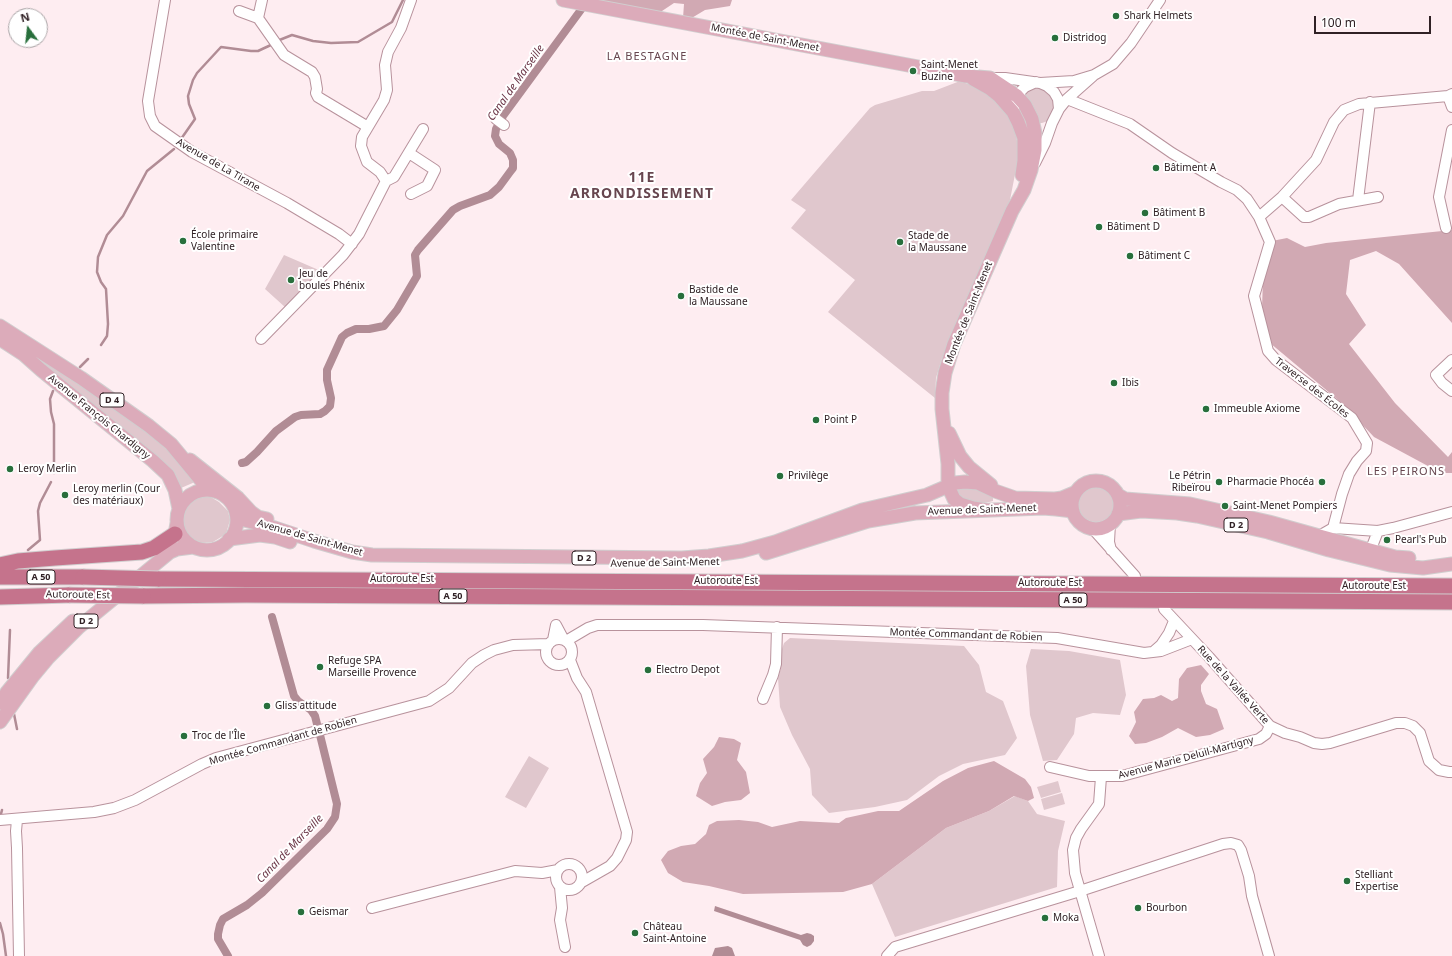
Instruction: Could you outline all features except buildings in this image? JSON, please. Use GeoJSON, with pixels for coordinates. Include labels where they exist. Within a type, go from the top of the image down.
{"type":"FeatureCollection","features":[{"type":"Feature","properties":{"kind":"highway"},"geometry":{"type":"LineString","coordinates":[[0,564],[18,561],[142,552],[154,548],[176,529]]}},
{"type":"Feature","properties":{"kind":"highway","name":"Autoroute Est"},"geometry":{"type":"LineString","coordinates":[[0,577],[1452,586]]}},
{"type":"Feature","properties":{"kind":"highway","name":"Autoroute Est"},"geometry":{"type":"LineString","coordinates":[[0,596],[253,595],[1452,602]]}},
{"type":"Feature","properties":{"kind":"main road","name":"Montée de Saint-Menet"},"geometry":{"type":"LineString","coordinates":[[563,0],[966,76],[990,78],[1017,96],[1029,111],[1035,129],[1035,150],[1031,170],[1024,190],[1014,208],[954,344],[945,373],[942,393],[948,464],[948,486]]}},
{"type":"Feature","properties":{"kind":"main road","name":"Montée de Saint-Menet"},"geometry":{"type":"LineString","coordinates":[[966,76],[999,96],[1016,117],[1024,138],[1024,162],[1014,208]]}},
{"type":"Feature","properties":{"kind":"main road","name":"Avenue François Chardigny"},"geometry":{"type":"LineString","coordinates":[[0,326],[149,426],[171,444],[209,490]]}},
{"type":"Feature","properties":{"kind":"main road","name":"Avenue François Chardigny"},"geometry":{"type":"LineString","coordinates":[[0,339],[23,354],[134,445],[168,475],[175,490],[179,509]]}},
{"type":"Feature","properties":{"kind":"main road","name":"D 4"},"geometry":{"type":"LineString","coordinates":[[0,345],[41,370]]}},
{"type":"Feature","properties":{"kind":"main road","name":"Montée de Saint-Menet"},"geometry":{"type":"LineString","coordinates":[[944,422],[953,445],[969,467],[1007,496]]}},
{"type":"Feature","properties":{"kind":"main road"},"geometry":{"type":"LineString","coordinates":[[171,444],[238,498],[258,517],[266,519],[314,541]]}},
{"type":"Feature","properties":{"kind":"main road","name":"Montée de Saint-Menet"},"geometry":{"type":"LineString","coordinates":[[927,495],[938,486],[943,478],[948,464]]}},
{"type":"Feature","properties":{"kind":"main road"},"geometry":{"type":"LineString","coordinates":[[1099,481],[1111,487],[1118,495],[1120,504],[1114,519],[1098,529],[1084,525],[1077,519],[1073,512],[1072,503],[1074,493],[1081,486],[1089,482],[1099,481]]}},
{"type":"Feature","properties":{"kind":"main road","name":"D 2"},"geometry":{"type":"LineString","coordinates":[[927,495],[955,483],[965,482],[978,483],[1007,496]]}},
{"type":"Feature","properties":{"kind":"main road"},"geometry":{"type":"LineString","coordinates":[[948,486],[954,499],[960,504],[986,510]]}},
{"type":"Feature","properties":{"kind":"main road"},"geometry":{"type":"LineString","coordinates":[[209,490],[215,491],[228,499],[232,504],[236,518],[236,526],[233,534],[223,545],[213,549],[203,550],[193,547],[185,541],[176,529],[181,502],[198,491],[209,490]]}},
{"type":"Feature","properties":{"kind":"main road","name":"Avenue de Saint-Menet"},"geometry":{"type":"LineString","coordinates":[[1007,496],[1015,498],[1055,499],[1074,493]]}},
{"type":"Feature","properties":{"kind":"main road","name":"Avenue de Saint-Menet"},"geometry":{"type":"LineString","coordinates":[[236,518],[275,528],[352,552],[379,556],[682,558],[709,556],[748,549],[775,542],[862,510],[927,495]]}},
{"type":"Feature","properties":{"kind":"main road","name":"D 2"},"geometry":{"type":"LineString","coordinates":[[1118,495],[1125,498],[1190,504],[1269,522],[1395,557],[1430,560],[1450,564]]}},
{"type":"Feature","properties":{"kind":"main road","name":"Avenue de Saint-Menet"},"geometry":{"type":"LineString","coordinates":[[229,539],[260,535],[275,537],[336,556],[354,560],[377,562],[703,564],[732,561],[768,553],[868,521],[915,513],[1043,508],[1073,512]]}},
{"type":"Feature","properties":{"kind":"main road","name":"D 2"},"geometry":{"type":"LineString","coordinates":[[1114,519],[1141,510],[1197,516],[1268,532],[1328,550],[1390,565],[1423,568],[1450,564]]}},
{"type":"Feature","properties":{"kind":"main road","name":"D 2"},"geometry":{"type":"LineString","coordinates":[[0,703],[7,692],[39,653],[66,628],[160,551],[176,529]]}},
{"type":"Feature","properties":{"kind":"main road","name":"D 2"},"geometry":{"type":"LineString","coordinates":[[0,722],[38,670],[79,627],[170,552],[177,549],[193,547]]}},
{"type":"Feature","properties":{"kind":"street","name":"Avenue de La Tirane"},"geometry":{"type":"LineString","coordinates":[[165,0],[148,101],[150,116],[155,126],[192,152],[287,204],[339,234],[352,244]]}},
{"type":"Feature","properties":{"kind":"street"},"geometry":{"type":"LineString","coordinates":[[258,18],[262,0]]}},
{"type":"Feature","properties":{"kind":"street"},"geometry":{"type":"LineString","coordinates":[[386,181],[380,172],[367,162],[361,146],[362,137],[384,100],[386,90],[385,65],[388,52],[401,28],[411,0]]}},
{"type":"Feature","properties":{"kind":"street"},"geometry":{"type":"LineString","coordinates":[[990,78],[1038,82],[1065,82],[1094,75],[1113,64],[1131,43],[1160,0]]}},
{"type":"Feature","properties":{"kind":"street"},"geometry":{"type":"LineString","coordinates":[[239,11],[258,18],[284,55],[312,72],[315,77],[317,89],[316,93],[318,97],[368,127]]}},
{"type":"Feature","properties":{"kind":"street","name":"Montée de Saint-Menet"},"geometry":{"type":"LineString","coordinates":[[1031,170],[1045,143],[1059,109],[1067,99],[1094,75]]}},
{"type":"Feature","properties":{"kind":"street"},"geometry":{"type":"LineString","coordinates":[[1017,96],[1025,87],[1038,82],[1047,86],[1054,92],[1058,99],[1059,109]]}},
{"type":"Feature","properties":{"kind":"street"},"geometry":{"type":"LineString","coordinates":[[1260,217],[1282,197],[1316,160],[1334,122],[1344,110],[1359,104],[1370,102],[1450,95],[1452,107]]}},
{"type":"Feature","properties":{"kind":"street","name":"Montée de Saint-Menet"},"geometry":{"type":"LineString","coordinates":[[1017,96],[1014,106],[1016,117],[1027,126],[1035,129]]}},
{"type":"Feature","properties":{"kind":"street","name":"Traverse des Écoles"},"geometry":{"type":"LineString","coordinates":[[1067,99],[1130,124],[1172,153],[1237,190],[1247,199],[1260,217],[1270,242],[1254,296],[1268,351],[1276,360],[1352,418],[1367,443],[1366,451],[1357,461],[1350,474],[1342,494],[1333,528]]}},
{"type":"Feature","properties":{"kind":"street"},"geometry":{"type":"LineString","coordinates":[[1358,200],[1370,102]]}},
{"type":"Feature","properties":{"kind":"street"},"geometry":{"type":"LineString","coordinates":[[1035,129],[1045,127],[1052,123]]}},
{"type":"Feature","properties":{"kind":"street"},"geometry":{"type":"LineString","coordinates":[[261,339],[352,244],[359,234],[386,181],[394,177],[423,129]]}},
{"type":"Feature","properties":{"kind":"street"},"geometry":{"type":"LineString","coordinates":[[1446,228],[1439,197],[1452,130]]}},
{"type":"Feature","properties":{"kind":"street"},"geometry":{"type":"LineString","coordinates":[[409,153],[435,170],[427,186],[411,194]]}},
{"type":"Feature","properties":{"kind":"street"},"geometry":{"type":"LineString","coordinates":[[1282,197],[1304,217],[1309,217],[1340,204],[1378,197]]}},
{"type":"Feature","properties":{"kind":"street"},"geometry":{"type":"LineString","coordinates":[[1452,360],[1436,375],[1442,384],[1452,391]]}},
{"type":"Feature","properties":{"kind":"street"},"geometry":{"type":"LineString","coordinates":[[1319,536],[1333,528],[1378,531],[1452,512]]}},
{"type":"Feature","properties":{"kind":"street"},"geometry":{"type":"LineString","coordinates":[[1111,550],[1109,542],[1114,519]]}},
{"type":"Feature","properties":{"kind":"street"},"geometry":{"type":"LineString","coordinates":[[1092,528],[1135,576]]}},
{"type":"Feature","properties":{"kind":"street"},"geometry":{"type":"LineString","coordinates":[[1351,555],[1366,556],[1370,554],[1378,531]]}},
{"type":"Feature","properties":{"kind":"street","name":"Rue de la Vallée Verte"},"geometry":{"type":"LineString","coordinates":[[1164,610],[1270,726],[1314,743],[1330,744],[1396,723],[1405,723],[1413,726],[1420,733],[1429,761],[1439,770],[1452,772]]}},
{"type":"Feature","properties":{"kind":"street"},"geometry":{"type":"LineString","coordinates":[[1153,652],[1161,645],[1169,633],[1174,621]]}},
{"type":"Feature","properties":{"kind":"street"},"geometry":{"type":"LineString","coordinates":[[556,622],[558,644],[572,656],[566,662],[555,665],[550,662],[547,657],[558,644]]}},
{"type":"Feature","properties":{"kind":"street","name":"Montée Commandant de Robien"},"geometry":{"type":"LineString","coordinates":[[2,820],[17,820],[94,812],[114,808],[135,800],[216,758],[428,700],[449,688],[472,663],[484,655],[503,647],[558,644],[597,625],[777,627],[1057,638],[1144,653],[1161,651],[1192,639]]}},
{"type":"Feature","properties":{"kind":"street"},"geometry":{"type":"LineString","coordinates":[[763,699],[776,664],[777,627]]}},
{"type":"Feature","properties":{"kind":"street"},"geometry":{"type":"LineString","coordinates":[[562,908],[573,890],[582,882],[610,866],[617,858],[626,840],[626,826],[590,702],[586,692],[566,662]]}},
{"type":"Feature","properties":{"kind":"street","name":"Avenue Marie Deluil-Martigny"},"geometry":{"type":"LineString","coordinates":[[1050,767],[1089,776],[1122,776],[1259,739],[1266,734],[1270,726]]}},
{"type":"Feature","properties":{"kind":"street"},"geometry":{"type":"LineString","coordinates":[[1099,956],[1075,873],[1073,850],[1076,838],[1081,829],[1099,804],[1101,777]]}},
{"type":"Feature","properties":{"kind":"street"},"geometry":{"type":"LineString","coordinates":[[565,946],[560,920],[562,908],[556,875],[558,870],[561,866],[569,864],[580,868],[590,869],[607,862],[614,855],[621,840],[623,818]]}},
{"type":"Feature","properties":{"kind":"street"},"geometry":{"type":"LineString","coordinates":[[17,820],[19,956]]}},
{"type":"Feature","properties":{"kind":"street"},"geometry":{"type":"LineString","coordinates":[[887,956],[895,947],[1080,891],[1223,844],[1231,843],[1238,845],[1241,850],[1269,956]]}},
{"type":"Feature","properties":{"kind":"street"},"geometry":{"type":"LineString","coordinates":[[580,868],[583,875],[582,882]]}},
{"type":"Feature","properties":{"kind":"street"},"geometry":{"type":"LineString","coordinates":[[372,908],[515,871],[542,873],[558,870]]}},
{"type":"Feature","properties":{"kind":"street"},"geometry":{"type":"LineString","coordinates":[[542,873],[566,890],[573,890]]}},
{"type":"Feature","properties":{"kind":"shaded area"},"geometry":{"type":"Polygon","coordinates":[[[732,0],[730,6],[705,10],[690,19],[683,18],[684,4],[674,3],[659,13],[597,1],[732,0]]]}},
{"type":"Feature","properties":{"kind":"shaded area","name":"Stade de la Maussane"},"geometry":{"type":"Polygon","coordinates":[[[960,81],[981,89],[1007,110],[1016,133],[1018,149],[1017,164],[1010,200],[986,255],[987,257],[942,358],[936,378],[935,398],[828,312],[855,280],[791,228],[806,210],[791,200],[870,108],[875,105],[922,91],[934,91],[960,81]]]}},
{"type":"Feature","properties":{"kind":"shaded area"},"geometry":{"type":"Polygon","coordinates":[[[1039,88],[1050,94],[1054,100],[1055,108],[1048,121],[1042,123],[1038,123],[1024,95],[1025,92],[1031,89],[1039,88]]]}},
{"type":"Feature","properties":{"kind":"shaded area"},"geometry":{"type":"Polygon","coordinates":[[[1452,230],[1452,323],[1399,264],[1376,251],[1350,260],[1346,294],[1366,325],[1349,344],[1395,403],[1448,457],[1452,452],[1452,473],[1441,473],[1374,437],[1343,404],[1270,343],[1262,309],[1263,278],[1272,241],[1287,238],[1305,247],[1326,243],[1452,230]]]}},
{"type":"Feature","properties":{"kind":"shaded area","name":"Jeu de boules Phénix"},"geometry":{"type":"Polygon","coordinates":[[[284,255],[321,271],[286,308],[265,289],[284,255]]]}},
{"type":"Feature","properties":{"kind":"shaded area"},"geometry":{"type":"Polygon","coordinates":[[[45,363],[94,393],[156,436],[195,482],[181,488],[174,476],[127,433],[43,364],[45,363]]]}},
{"type":"Feature","properties":{"kind":"shaded area"},"geometry":{"type":"Polygon","coordinates":[[[971,486],[993,497],[993,501],[974,503],[962,500],[953,488],[971,486]]]}},
{"type":"Feature","properties":{"kind":"shaded area"},"geometry":{"type":"Polygon","coordinates":[[[1096,486],[1106,489],[1111,494],[1114,504],[1111,514],[1106,519],[1096,522],[1086,519],[1081,514],[1078,504],[1081,494],[1086,489],[1096,486]]]}},
{"type":"Feature","properties":{"kind":"shaded area"},"geometry":{"type":"Polygon","coordinates":[[[197,496],[209,496],[219,502],[228,511],[230,520],[226,534],[213,542],[202,543],[193,539],[185,532],[180,521],[182,509],[188,501],[197,496]]]}},
{"type":"Feature","properties":{"kind":"shaded area"},"geometry":{"type":"Polygon","coordinates":[[[790,638],[964,646],[979,665],[986,692],[1003,701],[1017,738],[1005,755],[963,764],[939,776],[907,800],[875,807],[829,813],[812,795],[810,769],[792,735],[780,707],[778,678],[781,668],[782,649],[784,643],[790,638]]]}},
{"type":"Feature","properties":{"kind":"shaded area"},"geometry":{"type":"Polygon","coordinates":[[[1031,649],[1069,651],[1120,660],[1126,695],[1120,715],[1093,713],[1076,718],[1074,734],[1057,760],[1043,761],[1030,715],[1026,666],[1031,649]]]}},
{"type":"Feature","properties":{"kind":"shaded area"},"geometry":{"type":"Polygon","coordinates":[[[1201,665],[1209,674],[1201,685],[1201,691],[1206,704],[1217,709],[1224,729],[1210,735],[1196,737],[1178,728],[1162,737],[1146,743],[1135,744],[1129,736],[1136,722],[1134,712],[1143,699],[1154,698],[1161,695],[1172,701],[1178,698],[1179,679],[1187,668],[1201,665]]]}},
{"type":"Feature","properties":{"kind":"shaded area"},"geometry":{"type":"Polygon","coordinates":[[[719,737],[734,739],[741,743],[737,760],[746,772],[750,793],[741,800],[725,802],[712,806],[696,796],[700,783],[707,773],[703,759],[714,747],[719,737]]]}},
{"type":"Feature","properties":{"kind":"shaded area"},"geometry":{"type":"Polygon","coordinates":[[[529,756],[549,768],[526,808],[505,797],[529,756]]]}},
{"type":"Feature","properties":{"kind":"shaded area"},"geometry":{"type":"Polygon","coordinates":[[[994,761],[1025,779],[1031,787],[1034,798],[1028,801],[1014,796],[989,811],[946,828],[872,884],[843,892],[743,894],[683,882],[668,873],[661,860],[668,851],[681,846],[695,844],[706,834],[709,825],[717,821],[739,820],[758,822],[772,827],[800,821],[839,823],[846,818],[878,811],[899,811],[943,781],[968,768],[994,761]]]}},
{"type":"Feature","properties":{"kind":"shaded area"},"geometry":{"type":"Polygon","coordinates":[[[1058,781],[1061,792],[1041,798],[1037,787],[1058,781]]]}},
{"type":"Feature","properties":{"kind":"shaded area"},"geometry":{"type":"Polygon","coordinates":[[[1062,793],[1065,804],[1044,810],[1041,799],[1062,793]]]}},
{"type":"Feature","properties":{"kind":"shaded area"},"geometry":{"type":"Polygon","coordinates":[[[1015,796],[1028,801],[1037,814],[1065,821],[1058,851],[1057,887],[895,937],[872,884],[946,828],[989,811],[1015,796]]]}},
{"type":"Feature","properties":{"kind":"shaded area"},"geometry":{"type":"Polygon","coordinates":[[[715,906],[801,935],[807,933],[811,934],[814,936],[814,941],[807,947],[803,945],[800,940],[714,911],[715,906]]]}},
{"type":"Feature","properties":{"kind":"shaded area"},"geometry":{"type":"Polygon","coordinates":[[[728,946],[732,948],[735,956],[712,956],[715,948],[728,946]]]}},
{"type":"Feature","properties":{"kind":"waterway"},"geometry":{"type":"LineString","coordinates":[[277,41],[292,35],[313,41],[331,43],[358,42],[392,22],[403,0]]}},
{"type":"Feature","properties":{"kind":"waterway","name":"Canal de Marseille"},"geometry":{"type":"LineString","coordinates":[[242,463],[246,462],[257,452],[276,431],[295,417],[301,415],[320,414],[330,406],[331,398],[327,380],[327,370],[342,337],[356,329],[369,329],[384,326],[397,310],[417,276],[415,255],[418,250],[453,210],[490,195],[499,187],[513,168],[513,160],[510,153],[499,144],[495,136],[496,129],[503,116],[583,7]]}},
{"type":"Feature","properties":{"kind":"waterway"},"geometry":{"type":"LineString","coordinates":[[181,139],[195,119],[189,104],[188,96],[193,80],[197,73],[221,47],[258,51],[273,44]]}},
{"type":"Feature","properties":{"kind":"waterway"},"geometry":{"type":"LineString","coordinates":[[101,345],[107,336],[108,324],[106,289],[97,272],[98,257],[107,235],[123,216],[147,171],[174,149]]}},
{"type":"Feature","properties":{"kind":"waterway"},"geometry":{"type":"LineString","coordinates":[[80,367],[88,359]]}},
{"type":"Feature","properties":{"kind":"waterway"},"geometry":{"type":"LineString","coordinates":[[53,391],[50,399],[54,424],[54,473]]}},
{"type":"Feature","properties":{"kind":"waterway"},"geometry":{"type":"LineString","coordinates":[[28,550],[40,540],[38,511],[40,503],[51,482]]}},
{"type":"Feature","properties":{"kind":"waterway","name":"Canal de Marseille"},"geometry":{"type":"LineString","coordinates":[[272,617],[294,696],[298,701],[311,710],[315,716],[317,724]]}},
{"type":"Feature","properties":{"kind":"waterway"},"geometry":{"type":"LineString","coordinates":[[8,678],[10,630]]}},
{"type":"Feature","properties":{"kind":"waterway"},"geometry":{"type":"LineString","coordinates":[[14,714],[17,729]]}},
{"type":"Feature","properties":{"kind":"waterway","name":"Canal de Marseille"},"geometry":{"type":"LineString","coordinates":[[228,956],[218,939],[220,925],[223,919],[247,905],[262,893],[327,829],[335,817],[337,804],[320,735]]}},
{"type":"Feature","properties":{"kind":"waterway"},"geometry":{"type":"LineString","coordinates":[[1,814],[2,810]]}},
{"type":"Feature","properties":{"kind":"waterway"},"geometry":{"type":"LineString","coordinates":[[0,923],[6,956]]}},
{"type":"Feature","properties":{"kind":"place","name":"Shark Helmets"},"geometry":{"type":"Point","coordinates":[1116,16]}},
{"type":"Feature","properties":{"kind":"place","name":"Distridog"},"geometry":{"type":"Point","coordinates":[1055,38]}},
{"type":"Feature","properties":{"kind":"place","name":"Saint-Menet Buzine"},"geometry":{"type":"Point","coordinates":[913,71]}},
{"type":"Feature","properties":{"kind":"place","name":"Bâtiment A"},"geometry":{"type":"Point","coordinates":[1156,168]}},
{"type":"Feature","properties":{"kind":"place","name":"Bâtiment B"},"geometry":{"type":"Point","coordinates":[1145,213]}},
{"type":"Feature","properties":{"kind":"place","name":"Bâtiment D"},"geometry":{"type":"Point","coordinates":[1099,227]}},
{"type":"Feature","properties":{"kind":"place","name":"École primaire Valentine"},"geometry":{"type":"Point","coordinates":[183,241]}},
{"type":"Feature","properties":{"kind":"place","name":"Stade de la Maussane"},"geometry":{"type":"Point","coordinates":[900,242]}},
{"type":"Feature","properties":{"kind":"place","name":"Bâtiment C"},"geometry":{"type":"Point","coordinates":[1130,256]}},
{"type":"Feature","properties":{"kind":"place","name":"Jeu de boules Phénix"},"geometry":{"type":"Point","coordinates":[291,280]}},
{"type":"Feature","properties":{"kind":"place","name":"Bastide de la Maussane"},"geometry":{"type":"Point","coordinates":[681,296]}},
{"type":"Feature","properties":{"kind":"place","name":"Ibis"},"geometry":{"type":"Point","coordinates":[1114,383]}},
{"type":"Feature","properties":{"kind":"place","name":"Immeuble Axiome"},"geometry":{"type":"Point","coordinates":[1206,409]}},
{"type":"Feature","properties":{"kind":"place","name":"Point P"},"geometry":{"type":"Point","coordinates":[816,420]}},
{"type":"Feature","properties":{"kind":"place","name":"Leroy Merlin"},"geometry":{"type":"Point","coordinates":[10,469]}},
{"type":"Feature","properties":{"kind":"place","name":"Privilège"},"geometry":{"type":"Point","coordinates":[780,476]}},
{"type":"Feature","properties":{"kind":"place","name":"Le Pétrin Ribeïrou"},"geometry":{"type":"Point","coordinates":[1219,482]}},
{"type":"Feature","properties":{"kind":"place","name":"Pharmacie Phocéa"},"geometry":{"type":"Point","coordinates":[1322,482]}},
{"type":"Feature","properties":{"kind":"place","name":"Leroy merlin (Cour des matériaux)"},"geometry":{"type":"Point","coordinates":[65,495]}},
{"type":"Feature","properties":{"kind":"place","name":"Saint-Menet Pompiers"},"geometry":{"type":"Point","coordinates":[1225,506]}},
{"type":"Feature","properties":{"kind":"place","name":"Pearl's Pub"},"geometry":{"type":"Point","coordinates":[1387,540]}},
{"type":"Feature","properties":{"kind":"place","name":"Refuge SPA Marseille Provence"},"geometry":{"type":"Point","coordinates":[320,667]}},
{"type":"Feature","properties":{"kind":"place","name":"Electro Depot"},"geometry":{"type":"Point","coordinates":[648,670]}},
{"type":"Feature","properties":{"kind":"place","name":"Gliss attitude"},"geometry":{"type":"Point","coordinates":[267,706]}},
{"type":"Feature","properties":{"kind":"place","name":"Troc de l'Île"},"geometry":{"type":"Point","coordinates":[184,736]}},
{"type":"Feature","properties":{"kind":"place","name":"Stelliant Expertise"},"geometry":{"type":"Point","coordinates":[1347,881]}},
{"type":"Feature","properties":{"kind":"place","name":"Bourbon"},"geometry":{"type":"Point","coordinates":[1138,908]}},
{"type":"Feature","properties":{"kind":"place","name":"Geismar"},"geometry":{"type":"Point","coordinates":[301,912]}},
{"type":"Feature","properties":{"kind":"place","name":"Moka"},"geometry":{"type":"Point","coordinates":[1045,918]}},
{"type":"Feature","properties":{"kind":"place","name":"Château Saint-Antoine"},"geometry":{"type":"Point","coordinates":[635,933]}},
{"type":"Feature","properties":{"kind":"district","name":"LA BESTAGNE"},"geometry":{"type":"Point","coordinates":[647,57]}},
{"type":"Feature","properties":{"kind":"district","name":"11E ARRONDISSEMENT"},"geometry":{"type":"Point","coordinates":[642,186]}},
{"type":"Feature","properties":{"kind":"district","name":"LES PEIRONS"},"geometry":{"type":"Point","coordinates":[1406,472]}}]}
